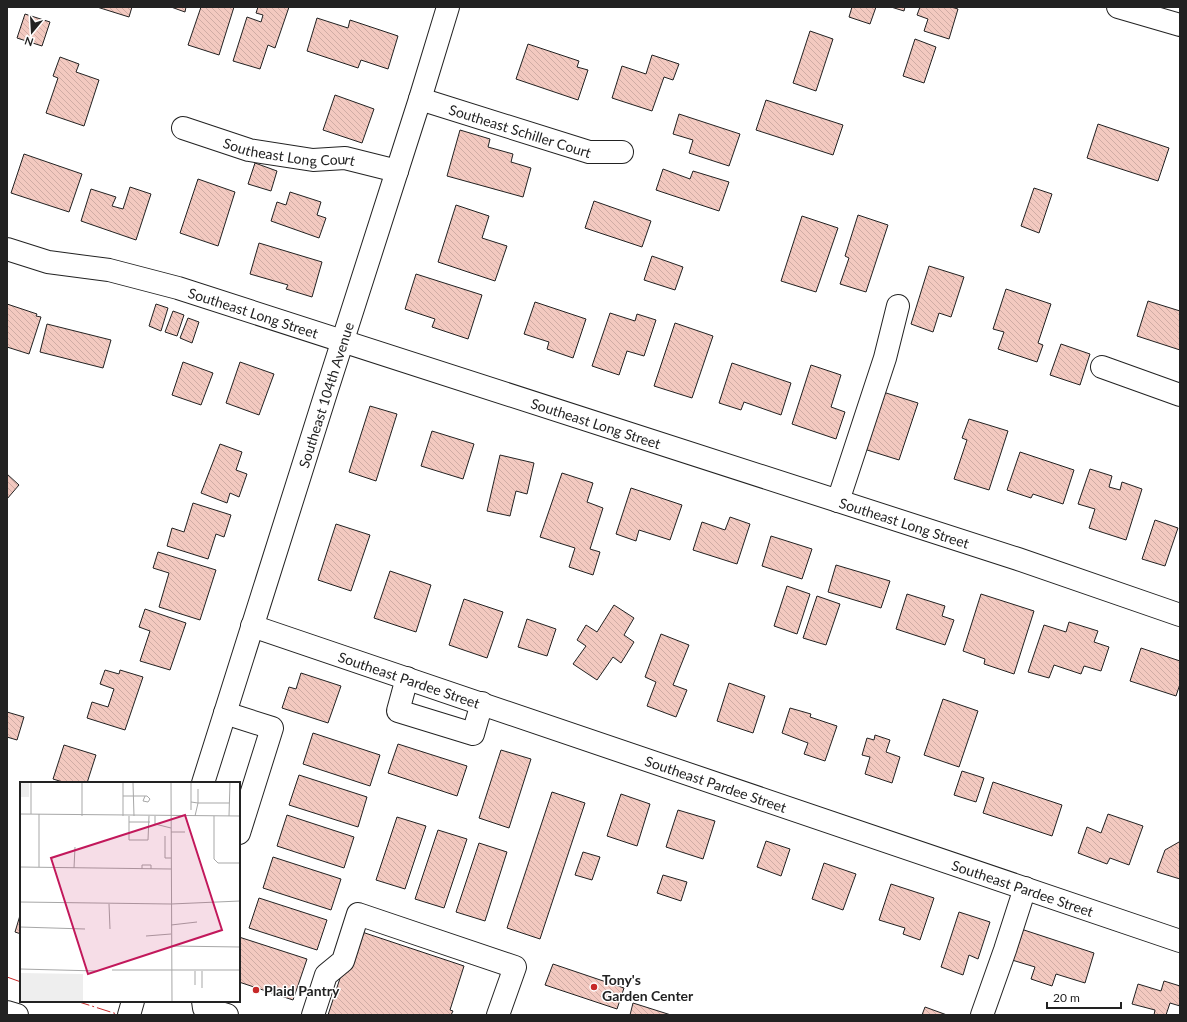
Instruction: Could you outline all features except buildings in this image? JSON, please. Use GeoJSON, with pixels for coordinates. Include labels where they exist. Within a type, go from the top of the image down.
{"type":"FeatureCollection","features":[{"type":"Feature","properties":{"kind":"street","name":"Southeast 104th Avenue"},"geometry":{"type":"LineString","coordinates":[[203,782],[448,7]]}},
{"type":"Feature","properties":{"kind":"street"},"geometry":{"type":"LineString","coordinates":[[1118,7],[1180,25]]}},
{"type":"Feature","properties":{"kind":"street","name":"Southeast Schiller Court"},"geometry":{"type":"LineString","coordinates":[[420,99],[589,152],[622,152]]}},
{"type":"Feature","properties":{"kind":"street","name":"Southeast Long Court"},"geometry":{"type":"LineString","coordinates":[[183,128],[250,150],[313,160],[345,158],[397,171]]}},
{"type":"Feature","properties":{"kind":"street","name":"Southeast Long Street"},"geometry":{"type":"LineString","coordinates":[[7,249],[48,262],[109,270],[178,288],[1018,559],[1180,615]]}},
{"type":"Feature","properties":{"kind":"street"},"geometry":{"type":"LineString","coordinates":[[838,501],[885,358],[898,306]]}},
{"type":"Feature","properties":{"kind":"street"},"geometry":{"type":"LineString","coordinates":[[1102,367],[1180,395]]}},
{"type":"Feature","properties":{"kind":"street","name":"Southeast Pardee Street"},"geometry":{"type":"LineString","coordinates":[[252,626],[1180,941]]}},
{"type":"Feature","properties":{"kind":"street"},"geometry":{"type":"LineString","coordinates":[[407,678],[398,711],[473,734],[482,704]]}},
{"type":"Feature","properties":{"kind":"street"},"geometry":{"type":"LineString","coordinates":[[225,713],[272,728],[240,830]]}},
{"type":"Feature","properties":{"kind":"street"},"geometry":{"type":"LineString","coordinates":[[982,1015],[1005,950],[1024,888]]}},
{"type":"Feature","properties":{"kind":"street"},"geometry":{"type":"LineString","coordinates":[[313,1015],[326,975],[343,961],[358,914],[515,967],[498,1015]]}},
{"type":"Feature","properties":{"kind":"street"},"geometry":{"type":"LineString","coordinates":[[129,1015],[133,1002]]}},
{"type":"Feature","properties":{"kind":"street"},"geometry":{"type":"LineString","coordinates":[[203,1002],[204,1008],[227,1015]]}},
{"type":"Feature","properties":{"kind":"street"},"geometry":{"type":"LineString","coordinates":[[7,1012],[17,1015]]}},
{"type":"Feature","properties":{"kind":"power"},"geometry":{"type":"LineString","coordinates":[[7,977],[20,982]]}},
{"type":"Feature","properties":{"kind":"power"},"geometry":{"type":"LineString","coordinates":[[79,1002],[120,1015]]}},
{"type":"Feature","properties":{"kind":"place","name":"Tony's Garden Center"},"geometry":{"type":"Point","coordinates":[594,987]}},
{"type":"Feature","properties":{"kind":"place","name":"Plaid Pantry"},"geometry":{"type":"Point","coordinates":[256,990]}}]}
